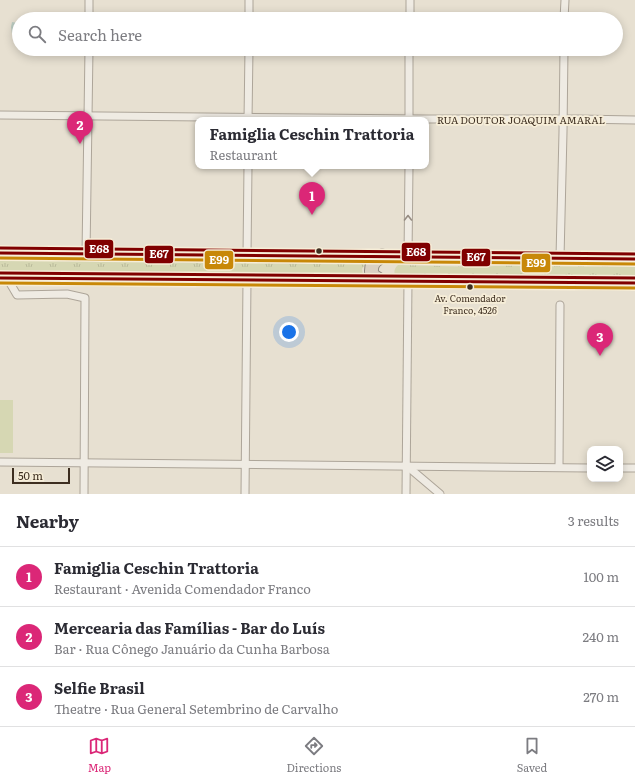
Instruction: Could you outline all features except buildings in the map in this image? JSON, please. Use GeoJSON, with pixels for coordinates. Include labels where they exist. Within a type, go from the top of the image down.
{"type":"FeatureCollection","features":[{"type":"Feature","properties":{"kind":"highway"},"geometry":{"type":"LineString","coordinates":[[0,253],[635,259]]}},
{"type":"Feature","properties":{"kind":"highway"},"geometry":{"type":"LineString","coordinates":[[381,281],[372,275],[371,270],[376,259],[382,256]]}},
{"type":"Feature","properties":{"kind":"highway"},"geometry":{"type":"LineString","coordinates":[[3,278],[635,283]]}},
{"type":"Feature","properties":{"kind":"street"},"geometry":{"type":"LineString","coordinates":[[89,0],[89,12]]}},
{"type":"Feature","properties":{"kind":"street"},"geometry":{"type":"LineString","coordinates":[[249,0],[249,12]]}},
{"type":"Feature","properties":{"kind":"street"},"geometry":{"type":"LineString","coordinates":[[410,0],[410,12]]}},
{"type":"Feature","properties":{"kind":"street"},"geometry":{"type":"LineString","coordinates":[[564,0],[564,12]]}},
{"type":"Feature","properties":{"kind":"street"},"geometry":{"type":"LineString","coordinates":[[86,254],[89,56]]}},
{"type":"Feature","properties":{"kind":"street"},"geometry":{"type":"LineString","coordinates":[[248,117],[249,56]]}},
{"type":"Feature","properties":{"kind":"street"},"geometry":{"type":"LineString","coordinates":[[409,56],[409,117]]}},
{"type":"Feature","properties":{"kind":"street"},"geometry":{"type":"LineString","coordinates":[[560,258],[564,56]]}},
{"type":"Feature","properties":{"kind":"street","name":"RUA DOUTOR JOAQUIM AMARAL"},"geometry":{"type":"LineString","coordinates":[[0,115],[195,118]]}},
{"type":"Feature","properties":{"kind":"street","name":"RUA DOUTOR JOAQUIM AMARAL"},"geometry":{"type":"LineString","coordinates":[[429,120],[635,120]]}},
{"type":"Feature","properties":{"kind":"street"},"geometry":{"type":"LineString","coordinates":[[247,255],[248,169]]}},
{"type":"Feature","properties":{"kind":"street"},"geometry":{"type":"LineString","coordinates":[[408,257],[409,169]]}},
{"type":"Feature","properties":{"kind":"street"},"geometry":{"type":"LineString","coordinates":[[3,278],[16,295],[67,294],[85,298],[84,494]]}},
{"type":"Feature","properties":{"kind":"street"},"geometry":{"type":"LineString","coordinates":[[245,494],[247,280]]}},
{"type":"Feature","properties":{"kind":"street"},"geometry":{"type":"LineString","coordinates":[[406,494],[408,281]]}},
{"type":"Feature","properties":{"kind":"street"},"geometry":{"type":"LineString","coordinates":[[559,467],[560,305]]}},
{"type":"Feature","properties":{"kind":"street"},"geometry":{"type":"LineString","coordinates":[[0,462],[587,468]]}},
{"type":"Feature","properties":{"kind":"street"},"geometry":{"type":"LineString","coordinates":[[407,466],[440,494]]}},
{"type":"Feature","properties":{"kind":"street"},"geometry":{"type":"LineString","coordinates":[[623,468],[635,468]]}},
{"type":"Feature","properties":{"kind":"green space"},"geometry":{"type":"Polygon","coordinates":[[[0,257],[367,262],[362,269],[363,275],[0,272],[0,257]]]}},
{"type":"Feature","properties":{"kind":"green space"},"geometry":{"type":"Polygon","coordinates":[[[525,264],[635,265],[635,278],[395,276],[394,273],[398,265],[479,267],[525,264]]]}},
{"type":"Feature","properties":{"kind":"green space"},"geometry":{"type":"Polygon","coordinates":[[[0,400],[13,400],[13,453],[0,453],[0,400]]]}},
{"type":"Feature","properties":{"kind":"transit line","name":"E68"},"geometry":{"type":"LineString","coordinates":[[0,248],[635,254]]}},
{"type":"Feature","properties":{"kind":"transit line","name":"E67"},"geometry":{"type":"LineString","coordinates":[[0,253],[635,259]]}},
{"type":"Feature","properties":{"kind":"transit line","name":"E99"},"geometry":{"type":"LineString","coordinates":[[0,258],[635,264]]}},
{"type":"Feature","properties":{"kind":"transit line","name":"E68"},"geometry":{"type":"LineString","coordinates":[[0,273],[635,278]]}},
{"type":"Feature","properties":{"kind":"transit line","name":"E67"},"geometry":{"type":"LineString","coordinates":[[0,278],[635,283]]}},
{"type":"Feature","properties":{"kind":"transit line","name":"E99"},"geometry":{"type":"LineString","coordinates":[[0,283],[635,288]]}},
{"type":"Feature","properties":{"kind":"place","name":"Mercearia das Famílias - Bar do Luís"},"geometry":{"type":"Point","coordinates":[80,144]}},
{"type":"Feature","properties":{"kind":"place","name":"Famiglia Ceschin Trattoria"},"geometry":{"type":"Point","coordinates":[312,215]}},
{"type":"Feature","properties":{"kind":"place","name":"Av. Comendador Franco, 4526"},"geometry":{"type":"Point","coordinates":[470,287]}},
{"type":"Feature","properties":{"kind":"place","name":"Selfie Brasil"},"geometry":{"type":"Point","coordinates":[600,356]}}]}
